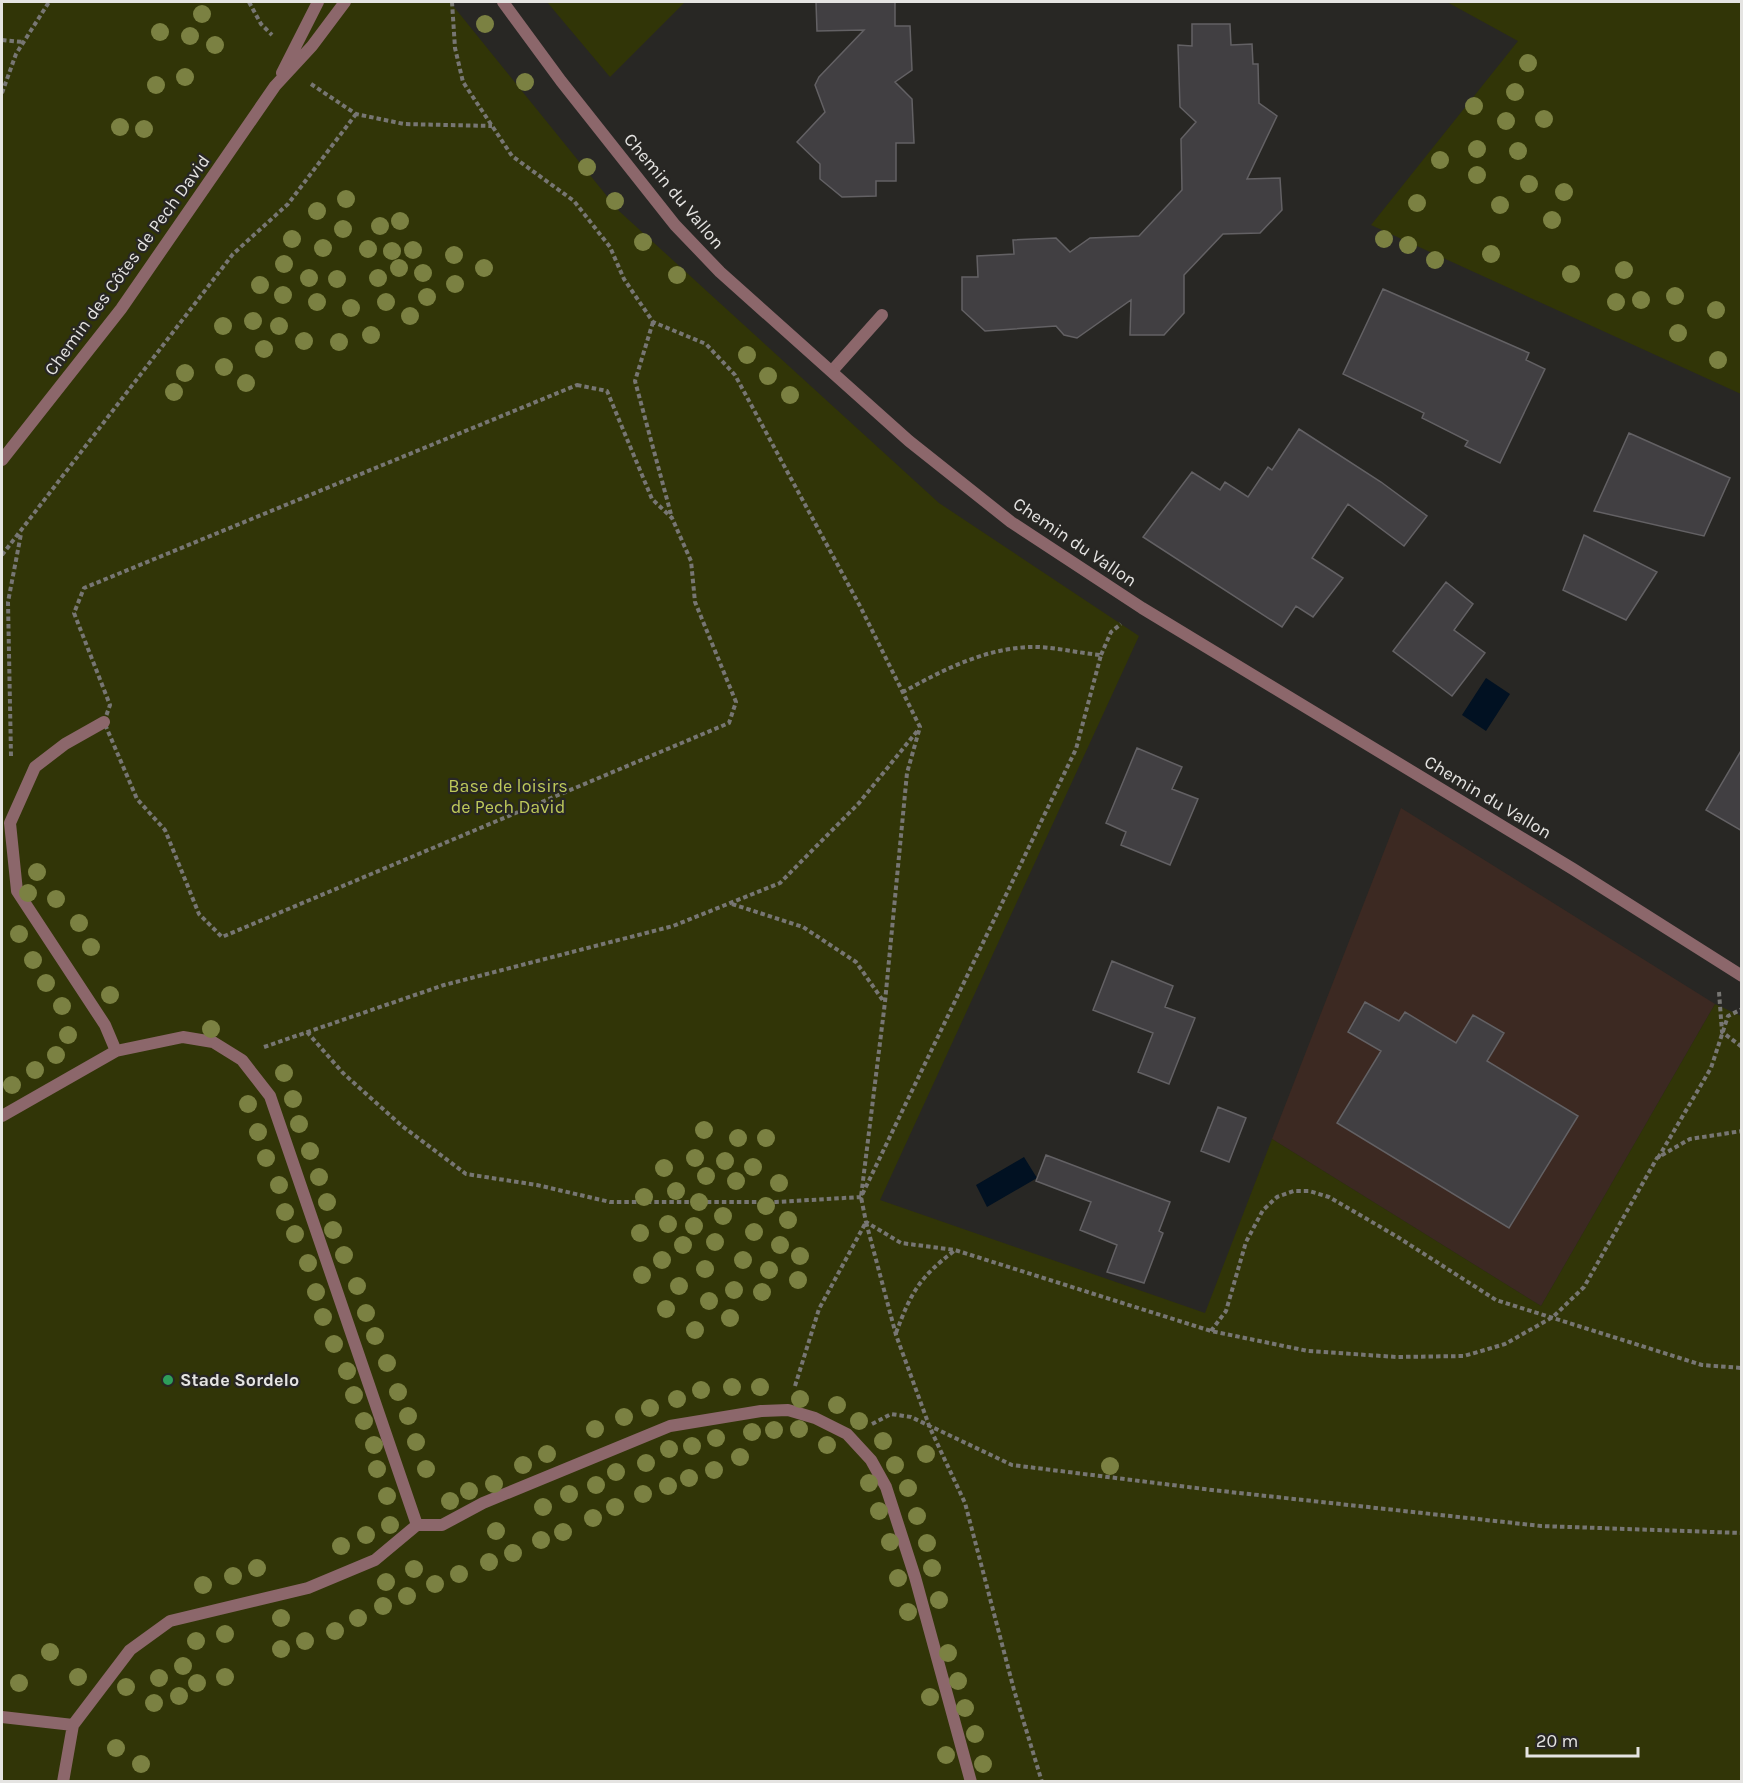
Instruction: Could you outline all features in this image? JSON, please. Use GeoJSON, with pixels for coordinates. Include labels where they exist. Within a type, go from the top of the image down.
{"type":"FeatureCollection","features":[{"type":"Feature","properties":{"kind":"street","name":"Chemin des Côtes de Pech David"},"geometry":{"type":"LineString","coordinates":[[276,86],[318,2]]}},
{"type":"Feature","properties":{"kind":"street","name":"Chemin des Côtes de Pech David"},"geometry":{"type":"LineString","coordinates":[[2,460],[121,309],[276,86],[312,46],[345,2]]}},
{"type":"Feature","properties":{"kind":"street","name":"Chemin du Vallon"},"geometry":{"type":"LineString","coordinates":[[503,2],[561,81],[675,225],[720,272],[909,441],[1011,522],[1142,608],[1573,869],[1742,976]]}},
{"type":"Feature","properties":{"kind":"street"},"geometry":{"type":"LineString","coordinates":[[832,371],[882,315]]}},
{"type":"Feature","properties":{"kind":"street"},"geometry":{"type":"LineString","coordinates":[[104,722],[65,744],[35,767],[10,823],[17,891],[105,1025],[116,1051]]}},
{"type":"Feature","properties":{"kind":"street"},"geometry":{"type":"LineString","coordinates":[[2,1116],[116,1051],[183,1037],[213,1042],[242,1060],[270,1096],[417,1525]]}},
{"type":"Feature","properties":{"kind":"street"},"geometry":{"type":"LineString","coordinates":[[63,1782],[73,1725],[130,1650],[170,1621],[308,1588],[375,1560],[417,1525],[442,1525],[483,1503],[670,1426],[716,1416],[788,1410],[814,1418],[847,1434],[872,1460],[886,1487],[915,1577],[971,1782]]}},
{"type":"Feature","properties":{"kind":"street"},"geometry":{"type":"LineString","coordinates":[[2,1717],[73,1725]]}},
{"type":"Feature","properties":{"kind":"path"},"geometry":{"type":"LineString","coordinates":[[2,93],[16,54],[49,2]]}},
{"type":"Feature","properties":{"kind":"path"},"geometry":{"type":"LineString","coordinates":[[249,2],[261,24],[273,36]]}},
{"type":"Feature","properties":{"kind":"path"},"geometry":{"type":"LineString","coordinates":[[452,2],[455,48],[463,82],[512,156],[574,201],[610,247],[624,279],[653,322],[706,344],[735,375],[861,608],[920,727],[907,773],[885,1002],[861,1197],[896,1335],[930,1428],[965,1503],[1014,1690],[1042,1782]]}},
{"type":"Feature","properties":{"kind":"path"},"geometry":{"type":"LineString","coordinates":[[2,40],[23,42]]}},
{"type":"Feature","properties":{"kind":"path"},"geometry":{"type":"LineString","coordinates":[[311,84],[356,114],[404,124],[493,126]]}},
{"type":"Feature","properties":{"kind":"path"},"geometry":{"type":"LineString","coordinates":[[2,555],[232,254],[288,204],[356,114]]}},
{"type":"Feature","properties":{"kind":"path"},"geometry":{"type":"LineString","coordinates":[[653,322],[635,381],[672,518],[691,561],[695,602],[736,702],[729,723],[222,937],[199,914],[165,830],[137,800],[104,722],[110,705],[74,613],[84,588],[577,385],[607,391],[651,499],[672,518]]}},
{"type":"Feature","properties":{"kind":"path"},"geometry":{"type":"LineString","coordinates":[[11,762],[8,602],[21,533]]}},
{"type":"Feature","properties":{"kind":"path"},"geometry":{"type":"LineString","coordinates":[[861,1197],[1076,749],[1101,655],[1110,632],[1142,608]]}},
{"type":"Feature","properties":{"kind":"path"},"geometry":{"type":"LineString","coordinates":[[903,692],[950,666],[976,656],[1028,647],[1101,655]]}},
{"type":"Feature","properties":{"kind":"path"},"geometry":{"type":"LineString","coordinates":[[242,1060],[260,1048],[444,985],[673,926],[780,883],[859,803],[920,727]]}},
{"type":"Feature","properties":{"kind":"path"},"geometry":{"type":"LineString","coordinates":[[730,903],[802,927],[856,962],[885,1002]]}},
{"type":"Feature","properties":{"kind":"path"},"geometry":{"type":"LineString","coordinates":[[1728,968],[1718,984],[1722,1032],[1742,1047]]}},
{"type":"Feature","properties":{"kind":"path"},"geometry":{"type":"LineString","coordinates":[[866,1222],[901,1243],[955,1250],[1211,1331],[1308,1351],[1397,1357],[1464,1356],[1505,1344],[1553,1317],[1584,1287],[1711,1068],[1728,1016],[1742,1009]]}},
{"type":"Feature","properties":{"kind":"path"},"geometry":{"type":"LineString","coordinates":[[308,1032],[343,1073],[402,1126],[466,1174],[537,1185],[610,1202],[777,1202],[861,1197]]}},
{"type":"Feature","properties":{"kind":"path"},"geometry":{"type":"LineString","coordinates":[[1657,1158],[1690,1139],[1742,1131]]}},
{"type":"Feature","properties":{"kind":"path"},"geometry":{"type":"LineString","coordinates":[[1211,1331],[1226,1311],[1246,1242],[1263,1210],[1277,1197],[1294,1191],[1309,1191],[1329,1197],[1396,1236],[1496,1300],[1702,1365],[1742,1368]]}},
{"type":"Feature","properties":{"kind":"path"},"geometry":{"type":"LineString","coordinates":[[788,1410],[819,1309],[866,1222]]}},
{"type":"Feature","properties":{"kind":"path"},"geometry":{"type":"LineString","coordinates":[[896,1335],[909,1299],[927,1271],[955,1250]]}},
{"type":"Feature","properties":{"kind":"path"},"geometry":{"type":"LineString","coordinates":[[847,1434],[891,1414],[911,1417],[930,1428],[958,1437],[1012,1465],[1224,1492],[1541,1526],[1742,1533]]}},
{"type":"Feature","properties":{"kind":"shaded area"},"geometry":{"type":"Polygon","coordinates":[[[1401,808],[1715,1004],[1541,1306],[1272,1139],[1401,808]]]}},
{"type":"Feature","properties":{"kind":"green space","name":"Base de loisirs de Pech David"},"geometry":{"type":"Polygon","coordinates":[[[2,2],[450,2],[619,211],[939,503],[1139,636],[880,1200],[1205,1313],[1272,1139],[1541,1306],[1715,1004],[1741,1016],[1741,1781],[2,1781],[2,2]]]}},
{"type":"Feature","properties":{"kind":"green space"},"geometry":{"type":"Polygon","coordinates":[[[547,2],[685,2],[610,77],[547,2]]]}},
{"type":"Feature","properties":{"kind":"green space"},"geometry":{"type":"Polygon","coordinates":[[[1447,2],[1741,2],[1741,394],[1371,225],[1518,41],[1447,2]]]}},
{"type":"Feature","properties":{"kind":"water"},"geometry":{"type":"Polygon","coordinates":[[[1486,678],[1510,694],[1486,731],[1462,715],[1486,678]]]}},
{"type":"Feature","properties":{"kind":"water"},"geometry":{"type":"Polygon","coordinates":[[[1024,1157],[1037,1178],[987,1207],[976,1185],[1024,1157]]]}},
{"type":"Feature","properties":{"kind":"building"},"geometry":{"type":"Polygon","coordinates":[[[816,2],[895,2],[895,26],[910,26],[912,70],[895,82],[912,99],[914,143],[896,143],[896,181],[876,181],[876,196],[842,197],[820,179],[820,164],[797,142],[825,112],[815,85],[819,77],[864,30],[817,31],[816,2]]]}},
{"type":"Feature","properties":{"kind":"building"},"geometry":{"type":"Polygon","coordinates":[[[1192,24],[1230,24],[1231,45],[1252,44],[1253,64],[1258,64],[1259,103],[1277,116],[1247,179],[1280,178],[1282,210],[1260,233],[1223,234],[1184,275],[1184,313],[1164,335],[1130,335],[1131,300],[1077,338],[1064,335],[1056,326],[985,331],[962,310],[962,277],[978,277],[977,256],[1014,254],[1013,240],[1056,238],[1070,252],[1090,238],[1139,236],[1182,190],[1181,139],[1196,122],[1180,107],[1178,45],[1192,46],[1192,24]]]}},
{"type":"Feature","properties":{"kind":"building"},"geometry":{"type":"Polygon","coordinates":[[[1383,289],[1529,353],[1526,360],[1545,369],[1500,463],[1465,446],[1468,441],[1422,418],[1424,413],[1343,374],[1383,289]]]}},
{"type":"Feature","properties":{"kind":"building"},"geometry":{"type":"Polygon","coordinates":[[[1299,429],[1381,482],[1427,516],[1404,546],[1348,504],[1312,558],[1343,578],[1313,617],[1296,606],[1282,627],[1143,537],[1192,472],[1220,490],[1225,482],[1248,497],[1268,467],[1272,470],[1299,429]]]}},
{"type":"Feature","properties":{"kind":"building"},"geometry":{"type":"Polygon","coordinates":[[[1629,433],[1730,478],[1704,536],[1594,511],[1629,433]]]}},
{"type":"Feature","properties":{"kind":"building"},"geometry":{"type":"Polygon","coordinates":[[[1584,535],[1657,572],[1626,620],[1563,590],[1584,535]]]}},
{"type":"Feature","properties":{"kind":"building"},"geometry":{"type":"Polygon","coordinates":[[[1446,582],[1473,604],[1454,630],[1485,653],[1452,696],[1393,651],[1446,582]]]}},
{"type":"Feature","properties":{"kind":"building"},"geometry":{"type":"Polygon","coordinates":[[[1137,748],[1182,767],[1172,789],[1198,799],[1170,865],[1121,845],[1126,832],[1106,823],[1137,748]]]}},
{"type":"Feature","properties":{"kind":"building"},"geometry":{"type":"Polygon","coordinates":[[[1742,749],[1742,831],[1706,810],[1742,749]]]}},
{"type":"Feature","properties":{"kind":"building"},"geometry":{"type":"Polygon","coordinates":[[[1112,961],[1173,986],[1165,1007],[1195,1018],[1169,1084],[1138,1072],[1153,1033],[1093,1010],[1112,961]]]}},
{"type":"Feature","properties":{"kind":"building"},"geometry":{"type":"Polygon","coordinates":[[[1365,1002],[1399,1021],[1405,1012],[1456,1043],[1473,1015],[1504,1033],[1487,1061],[1578,1116],[1509,1228],[1337,1123],[1381,1051],[1348,1032],[1365,1002]]]}},
{"type":"Feature","properties":{"kind":"building"},"geometry":{"type":"Polygon","coordinates":[[[1218,1107],[1246,1118],[1229,1162],[1201,1151],[1218,1107]]]}},
{"type":"Feature","properties":{"kind":"building"},"geometry":{"type":"Polygon","coordinates":[[[1046,1155],[1170,1202],[1159,1231],[1163,1233],[1144,1283],[1107,1272],[1117,1245],[1080,1230],[1091,1202],[1036,1181],[1046,1155]]]}},
{"type":"Feature","properties":{"kind":"place","name":"Stade Sordelo"},"geometry":{"type":"Point","coordinates":[168,1380]}}]}
